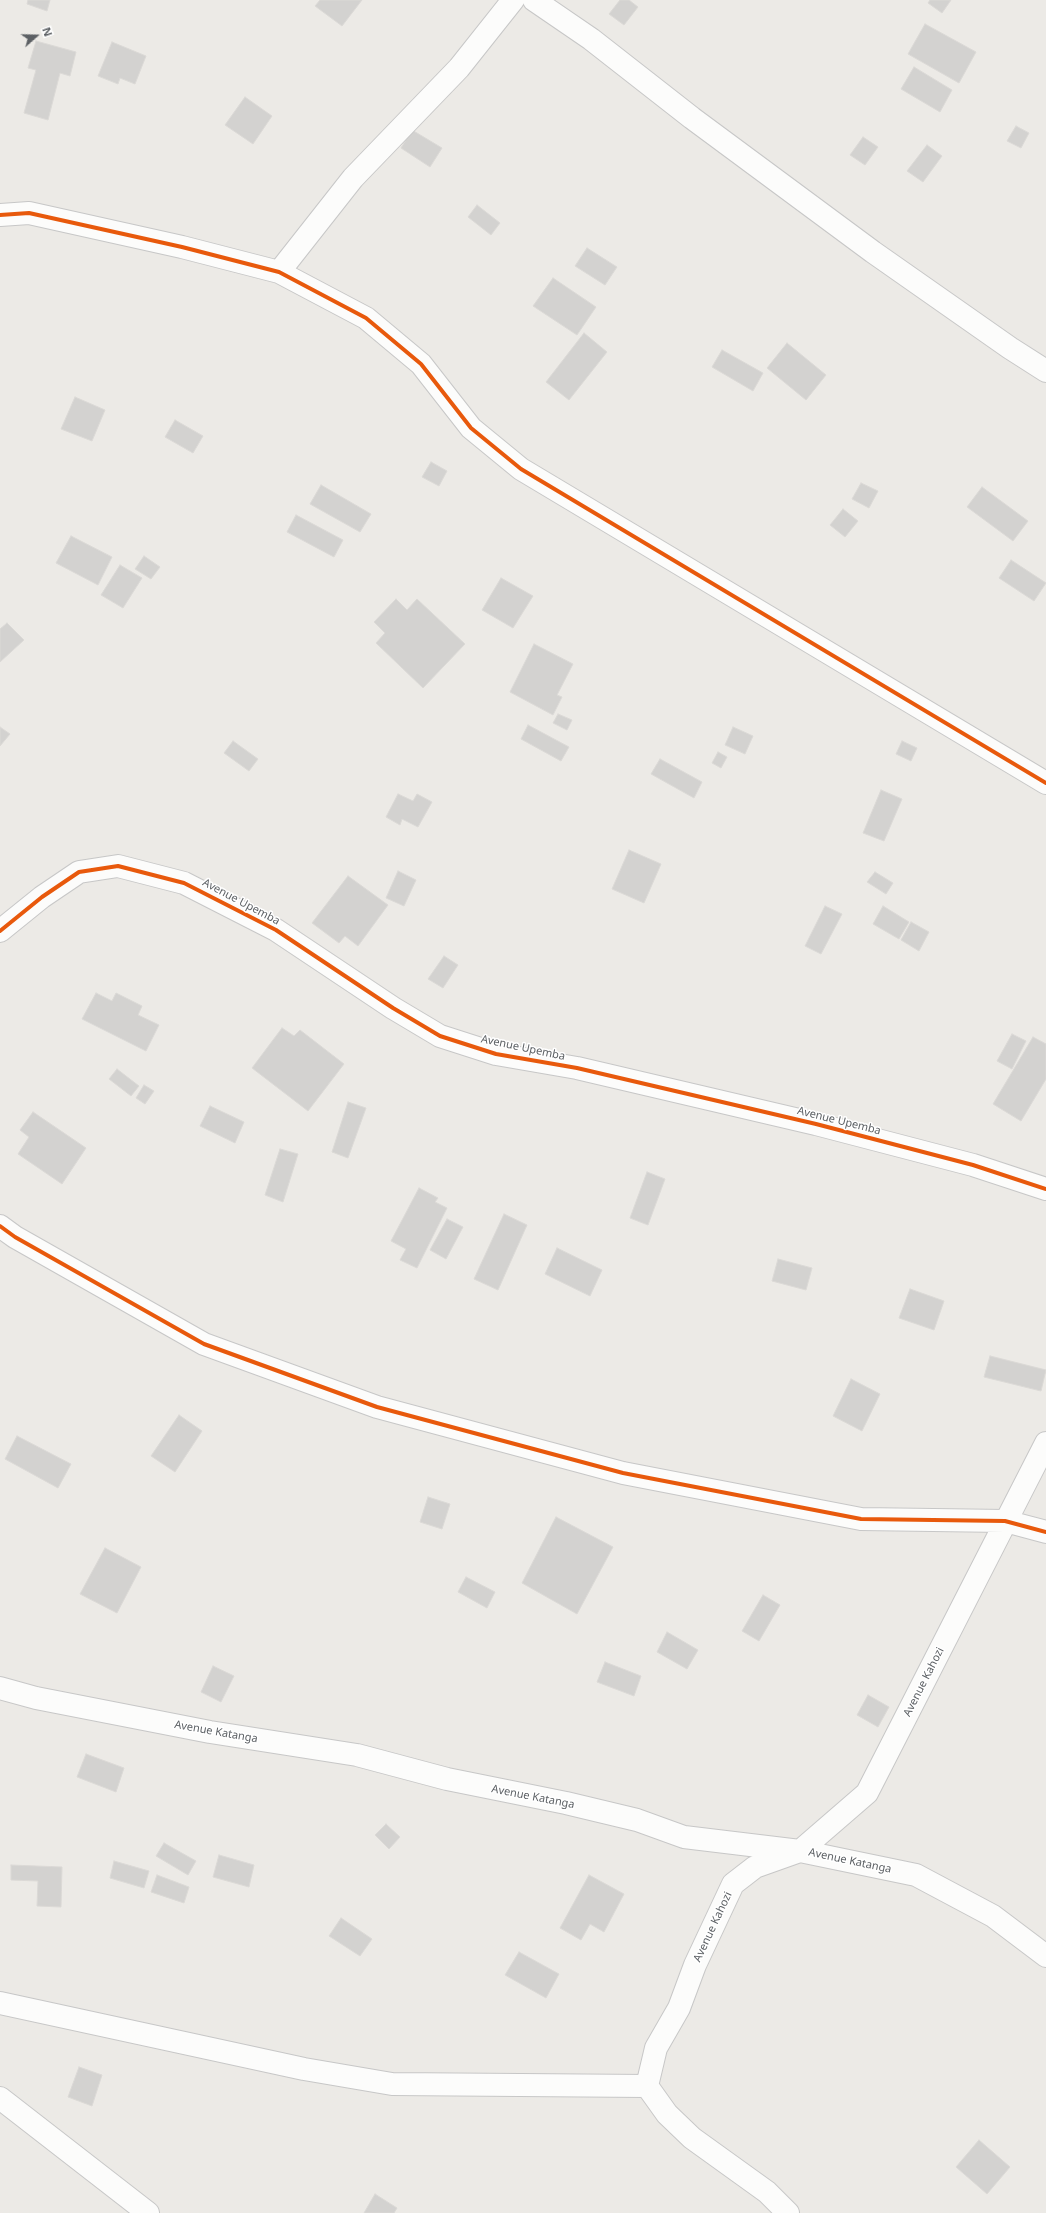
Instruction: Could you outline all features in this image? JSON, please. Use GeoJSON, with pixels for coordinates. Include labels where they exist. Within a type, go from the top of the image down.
{"type":"FeatureCollection","features":[{"type":"Feature","properties":{"kind":"street"},"geometry":{"type":"LineString","coordinates":[[279,272],[353,178],[459,68],[513,0]]}},
{"type":"Feature","properties":{"kind":"street"},"geometry":{"type":"LineString","coordinates":[[534,0],[590,39],[692,118],[873,252],[1010,348],[1046,370]]}},
{"type":"Feature","properties":{"kind":"street"},"geometry":{"type":"LineString","coordinates":[[0,215],[29,213],[182,247],[279,272],[366,318],[421,364],[471,428],[521,469],[1046,783]]}},
{"type":"Feature","properties":{"kind":"street","name":"Avenue Upemba"},"geometry":{"type":"LineString","coordinates":[[0,931],[42,897],[79,872],[118,866],[184,883],[276,930],[393,1008],[440,1036],[496,1054],[577,1068],[816,1124],[973,1165],[1046,1189]]}},
{"type":"Feature","properties":{"kind":"street"},"geometry":{"type":"LineString","coordinates":[[0,1226],[15,1237],[204,1344],[377,1407],[623,1473],[861,1519],[1005,1521],[1046,1532]]}},
{"type":"Feature","properties":{"kind":"street","name":"Avenue Kahozi"},"geometry":{"type":"LineString","coordinates":[[648,2086],[656,2048],[679,2008],[695,1966],[733,1884],[755,1867],[800,1851],[867,1793],[1046,1443]]}},
{"type":"Feature","properties":{"kind":"street","name":"Avenue Katanga"},"geometry":{"type":"LineString","coordinates":[[0,1688],[36,1698],[210,1732],[357,1755],[455,1781],[566,1803],[637,1820],[684,1836],[800,1851],[916,1875],[993,1916],[1046,1956]]}},
{"type":"Feature","properties":{"kind":"street"},"geometry":{"type":"LineString","coordinates":[[0,2003],[296,2068],[392,2084],[648,2086],[667,2114],[692,2138],[766,2192],[788,2213]]}},
{"type":"Feature","properties":{"kind":"street"},"geometry":{"type":"LineString","coordinates":[[0,2098],[148,2213]]}},
{"type":"Feature","properties":{"kind":"building"},"geometry":{"type":"Polygon","coordinates":[[[28,0],[50,0],[47,11],[27,4],[28,0]]]}},
{"type":"Feature","properties":{"kind":"building"},"geometry":{"type":"Polygon","coordinates":[[[320,0],[362,0],[342,26],[315,6],[320,0]]]}},
{"type":"Feature","properties":{"kind":"building"},"geometry":{"type":"Polygon","coordinates":[[[620,0],[629,0],[638,7],[624,25],[609,14],[620,0]]]}},
{"type":"Feature","properties":{"kind":"building"},"geometry":{"type":"Polygon","coordinates":[[[930,0],[951,0],[942,13],[928,3],[930,0]]]}},
{"type":"Feature","properties":{"kind":"building"},"geometry":{"type":"Polygon","coordinates":[[[925,24],[976,52],[959,83],[908,54],[925,24]]]}},
{"type":"Feature","properties":{"kind":"building"},"geometry":{"type":"Polygon","coordinates":[[[36,41],[76,52],[70,76],[60,73],[48,120],[24,113],[36,70],[28,68],[36,41]]]}},
{"type":"Feature","properties":{"kind":"building"},"geometry":{"type":"Polygon","coordinates":[[[112,42],[146,56],[135,84],[120,78],[118,84],[98,76],[112,42]]]}},
{"type":"Feature","properties":{"kind":"building"},"geometry":{"type":"Polygon","coordinates":[[[914,67],[952,90],[940,112],[901,89],[914,67]]]}},
{"type":"Feature","properties":{"kind":"building"},"geometry":{"type":"Polygon","coordinates":[[[245,97],[272,116],[253,144],[225,125],[245,97]]]}},
{"type":"Feature","properties":{"kind":"building"},"geometry":{"type":"Polygon","coordinates":[[[1016,126],[1029,133],[1021,148],[1007,141],[1016,126]]]}},
{"type":"Feature","properties":{"kind":"building"},"geometry":{"type":"Polygon","coordinates":[[[412,130],[442,148],[430,167],[401,148],[412,130]]]}},
{"type":"Feature","properties":{"kind":"building"},"geometry":{"type":"Polygon","coordinates":[[[863,137],[878,147],[865,165],[850,155],[863,137]]]}},
{"type":"Feature","properties":{"kind":"building"},"geometry":{"type":"Polygon","coordinates":[[[927,145],[942,156],[923,182],[907,171],[927,145]]]}},
{"type":"Feature","properties":{"kind":"building"},"geometry":{"type":"Polygon","coordinates":[[[477,205],[500,223],[491,235],[468,217],[477,205]]]}},
{"type":"Feature","properties":{"kind":"building"},"geometry":{"type":"Polygon","coordinates":[[[587,248],[617,267],[605,285],[575,266],[587,248]]]}},
{"type":"Feature","properties":{"kind":"building"},"geometry":{"type":"Polygon","coordinates":[[[553,278],[596,307],[577,335],[533,306],[553,278]]]}},
{"type":"Feature","properties":{"kind":"building"},"geometry":{"type":"Polygon","coordinates":[[[584,333],[607,352],[569,400],[546,382],[584,333]]]}},
{"type":"Feature","properties":{"kind":"building"},"geometry":{"type":"Polygon","coordinates":[[[787,343],[826,375],[806,400],[767,368],[787,343]]]}},
{"type":"Feature","properties":{"kind":"building"},"geometry":{"type":"Polygon","coordinates":[[[722,350],[763,373],[753,391],[712,367],[722,350]]]}},
{"type":"Feature","properties":{"kind":"building"},"geometry":{"type":"Polygon","coordinates":[[[75,397],[105,410],[92,441],[61,429],[75,397]]]}},
{"type":"Feature","properties":{"kind":"building"},"geometry":{"type":"Polygon","coordinates":[[[175,420],[203,436],[193,453],[165,437],[175,420]]]}},
{"type":"Feature","properties":{"kind":"building"},"geometry":{"type":"Polygon","coordinates":[[[431,462],[447,471],[439,486],[422,477],[431,462]]]}},
{"type":"Feature","properties":{"kind":"building"},"geometry":{"type":"Polygon","coordinates":[[[861,483],[878,491],[869,508],[852,499],[861,483]]]}},
{"type":"Feature","properties":{"kind":"building"},"geometry":{"type":"Polygon","coordinates":[[[321,485],[371,514],[360,532],[310,504],[321,485]]]}},
{"type":"Feature","properties":{"kind":"building"},"geometry":{"type":"Polygon","coordinates":[[[982,487],[1028,521],[1013,541],[967,507],[982,487]]]}},
{"type":"Feature","properties":{"kind":"building"},"geometry":{"type":"Polygon","coordinates":[[[843,509],[858,521],[845,537],[830,525],[843,509]]]}},
{"type":"Feature","properties":{"kind":"building"},"geometry":{"type":"Polygon","coordinates":[[[296,515],[343,540],[334,557],[287,532],[296,515]]]}},
{"type":"Feature","properties":{"kind":"building"},"geometry":{"type":"Polygon","coordinates":[[[71,536],[112,557],[98,585],[56,563],[71,536]]]}},
{"type":"Feature","properties":{"kind":"building"},"geometry":{"type":"Polygon","coordinates":[[[144,556],[160,567],[151,579],[135,569],[144,556]]]}},
{"type":"Feature","properties":{"kind":"building"},"geometry":{"type":"Polygon","coordinates":[[[1011,560],[1046,583],[1034,601],[999,578],[1011,560]]]}},
{"type":"Feature","properties":{"kind":"building"},"geometry":{"type":"Polygon","coordinates":[[[120,565],[142,578],[123,608],[101,595],[120,565]]]}},
{"type":"Feature","properties":{"kind":"building"},"geometry":{"type":"Polygon","coordinates":[[[501,578],[533,596],[513,628],[482,610],[501,578]]]}},
{"type":"Feature","properties":{"kind":"building"},"geometry":{"type":"Polygon","coordinates":[[[396,599],[407,610],[417,599],[465,644],[423,688],[376,643],[385,633],[374,622],[396,599]]]}},
{"type":"Feature","properties":{"kind":"building"},"geometry":{"type":"Polygon","coordinates":[[[7,623],[24,640],[0,662],[0,629],[7,623]]]}},
{"type":"Feature","properties":{"kind":"building"},"geometry":{"type":"Polygon","coordinates":[[[534,644],[573,664],[557,695],[562,697],[553,715],[510,692],[534,644]]]}},
{"type":"Feature","properties":{"kind":"building"},"geometry":{"type":"Polygon","coordinates":[[[558,714],[572,720],[567,730],[553,723],[558,714]]]}},
{"type":"Feature","properties":{"kind":"building"},"geometry":{"type":"Polygon","coordinates":[[[528,725],[569,747],[561,761],[521,739],[528,725]]]}},
{"type":"Feature","properties":{"kind":"building"},"geometry":{"type":"Polygon","coordinates":[[[0,727],[10,734],[0,746],[0,727]]]}},
{"type":"Feature","properties":{"kind":"building"},"geometry":{"type":"Polygon","coordinates":[[[733,727],[753,736],[745,754],[725,745],[733,727]]]}},
{"type":"Feature","properties":{"kind":"building"},"geometry":{"type":"Polygon","coordinates":[[[233,741],[258,759],[249,771],[224,753],[233,741]]]}},
{"type":"Feature","properties":{"kind":"building"},"geometry":{"type":"Polygon","coordinates":[[[902,741],[917,748],[911,761],[896,754],[902,741]]]}},
{"type":"Feature","properties":{"kind":"building"},"geometry":{"type":"Polygon","coordinates":[[[718,752],[727,757],[721,768],[712,763],[718,752]]]}},
{"type":"Feature","properties":{"kind":"building"},"geometry":{"type":"Polygon","coordinates":[[[660,759],[702,782],[694,798],[651,774],[660,759]]]}},
{"type":"Feature","properties":{"kind":"building"},"geometry":{"type":"Polygon","coordinates":[[[881,790],[902,799],[884,841],[863,833],[881,790]]]}},
{"type":"Feature","properties":{"kind":"building"},"geometry":{"type":"Polygon","coordinates":[[[398,794],[413,801],[417,794],[432,802],[418,827],[402,819],[400,825],[386,817],[398,794]]]}},
{"type":"Feature","properties":{"kind":"building"},"geometry":{"type":"Polygon","coordinates":[[[629,850],[661,864],[644,903],[612,889],[629,850]]]}},
{"type":"Feature","properties":{"kind":"building"},"geometry":{"type":"Polygon","coordinates":[[[398,871],[416,880],[404,906],[386,898],[398,871]]]}},
{"type":"Feature","properties":{"kind":"building"},"geometry":{"type":"Polygon","coordinates":[[[875,872],[893,883],[886,894],[867,882],[875,872]]]}},
{"type":"Feature","properties":{"kind":"building"},"geometry":{"type":"Polygon","coordinates":[[[348,876],[388,905],[358,946],[345,936],[339,943],[312,923],[348,876]]]}},
{"type":"Feature","properties":{"kind":"building"},"geometry":{"type":"Polygon","coordinates":[[[825,906],[842,914],[821,954],[805,946],[825,906]]]}},
{"type":"Feature","properties":{"kind":"building"},"geometry":{"type":"Polygon","coordinates":[[[883,906],[909,922],[899,939],[873,924],[883,906]]]}},
{"type":"Feature","properties":{"kind":"building"},"geometry":{"type":"Polygon","coordinates":[[[911,922],[929,932],[919,951],[901,940],[911,922]]]}},
{"type":"Feature","properties":{"kind":"building"},"geometry":{"type":"Polygon","coordinates":[[[444,956],[458,965],[443,988],[428,979],[444,956]]]}},
{"type":"Feature","properties":{"kind":"building"},"geometry":{"type":"Polygon","coordinates":[[[96,993],[112,1001],[116,993],[142,1006],[138,1015],[159,1025],[146,1051],[82,1019],[96,993]]]}},
{"type":"Feature","properties":{"kind":"building"},"geometry":{"type":"Polygon","coordinates":[[[282,1028],[294,1036],[300,1030],[344,1064],[308,1111],[252,1068],[282,1028]]]}},
{"type":"Feature","properties":{"kind":"building"},"geometry":{"type":"Polygon","coordinates":[[[1012,1034],[1026,1041],[1012,1069],[997,1061],[1012,1034]]]}},
{"type":"Feature","properties":{"kind":"building"},"geometry":{"type":"Polygon","coordinates":[[[1033,1037],[1046,1044],[1046,1079],[1021,1121],[993,1104],[1033,1037]]]}},
{"type":"Feature","properties":{"kind":"building"},"geometry":{"type":"Polygon","coordinates":[[[117,1069],[139,1086],[131,1096],[109,1079],[117,1069]]]}},
{"type":"Feature","properties":{"kind":"building"},"geometry":{"type":"Polygon","coordinates":[[[144,1085],[154,1091],[145,1104],[136,1098],[144,1085]]]}},
{"type":"Feature","properties":{"kind":"building"},"geometry":{"type":"Polygon","coordinates":[[[348,1102],[366,1108],[348,1158],[332,1152],[348,1102]]]}},
{"type":"Feature","properties":{"kind":"building"},"geometry":{"type":"Polygon","coordinates":[[[210,1106],[244,1122],[235,1143],[200,1126],[210,1106]]]}},
{"type":"Feature","properties":{"kind":"building"},"geometry":{"type":"Polygon","coordinates":[[[33,1112],[86,1148],[62,1184],[18,1154],[29,1137],[20,1130],[33,1112]]]}},
{"type":"Feature","properties":{"kind":"building"},"geometry":{"type":"Polygon","coordinates":[[[280,1149],[298,1154],[283,1202],[265,1195],[280,1149]]]}},
{"type":"Feature","properties":{"kind":"building"},"geometry":{"type":"Polygon","coordinates":[[[647,1172],[665,1179],[648,1225],[630,1218],[647,1172]]]}},
{"type":"Feature","properties":{"kind":"building"},"geometry":{"type":"Polygon","coordinates":[[[419,1188],[438,1198],[435,1202],[447,1208],[417,1268],[400,1260],[406,1249],[391,1241],[419,1188]]]}},
{"type":"Feature","properties":{"kind":"building"},"geometry":{"type":"Polygon","coordinates":[[[504,1214],[527,1225],[498,1290],[474,1279],[504,1214]]]}},
{"type":"Feature","properties":{"kind":"building"},"geometry":{"type":"Polygon","coordinates":[[[447,1219],[463,1227],[446,1259],[430,1250],[447,1219]]]}},
{"type":"Feature","properties":{"kind":"building"},"geometry":{"type":"Polygon","coordinates":[[[557,1248],[602,1270],[590,1296],[545,1274],[557,1248]]]}},
{"type":"Feature","properties":{"kind":"building"},"geometry":{"type":"Polygon","coordinates":[[[778,1259],[812,1268],[806,1290],[772,1281],[778,1259]]]}},
{"type":"Feature","properties":{"kind":"building"},"geometry":{"type":"Polygon","coordinates":[[[910,1289],[944,1301],[934,1330],[899,1318],[910,1289]]]}},
{"type":"Feature","properties":{"kind":"building"},"geometry":{"type":"Polygon","coordinates":[[[990,1356],[1046,1370],[1041,1391],[984,1377],[990,1356]]]}},
{"type":"Feature","properties":{"kind":"building"},"geometry":{"type":"Polygon","coordinates":[[[851,1379],[880,1394],[862,1431],[833,1416],[851,1379]]]}},
{"type":"Feature","properties":{"kind":"building"},"geometry":{"type":"Polygon","coordinates":[[[179,1415],[202,1431],[175,1472],[151,1456],[179,1415]]]}},
{"type":"Feature","properties":{"kind":"building"},"geometry":{"type":"Polygon","coordinates":[[[17,1436],[71,1464],[58,1488],[5,1459],[17,1436]]]}},
{"type":"Feature","properties":{"kind":"building"},"geometry":{"type":"Polygon","coordinates":[[[428,1497],[450,1504],[442,1529],[420,1522],[428,1497]]]}},
{"type":"Feature","properties":{"kind":"building"},"geometry":{"type":"Polygon","coordinates":[[[556,1517],[613,1547],[577,1614],[522,1583],[556,1517]]]}},
{"type":"Feature","properties":{"kind":"building"},"geometry":{"type":"Polygon","coordinates":[[[105,1548],[141,1567],[117,1613],[80,1594],[105,1548]]]}},
{"type":"Feature","properties":{"kind":"building"},"geometry":{"type":"Polygon","coordinates":[[[466,1577],[495,1592],[487,1608],[458,1592],[466,1577]]]}},
{"type":"Feature","properties":{"kind":"building"},"geometry":{"type":"Polygon","coordinates":[[[763,1595],[780,1605],[759,1641],[742,1631],[763,1595]]]}},
{"type":"Feature","properties":{"kind":"building"},"geometry":{"type":"Polygon","coordinates":[[[667,1632],[698,1650],[687,1669],[657,1652],[667,1632]]]}},
{"type":"Feature","properties":{"kind":"building"},"geometry":{"type":"Polygon","coordinates":[[[605,1662],[641,1676],[634,1696],[597,1682],[605,1662]]]}},
{"type":"Feature","properties":{"kind":"building"},"geometry":{"type":"Polygon","coordinates":[[[213,1666],[234,1676],[221,1702],[201,1692],[213,1666]]]}},
{"type":"Feature","properties":{"kind":"building"},"geometry":{"type":"Polygon","coordinates":[[[868,1695],[889,1707],[878,1727],[857,1715],[868,1695]]]}},
{"type":"Feature","properties":{"kind":"building"},"geometry":{"type":"Polygon","coordinates":[[[86,1754],[124,1768],[116,1792],[77,1777],[86,1754]]]}},
{"type":"Feature","properties":{"kind":"building"},"geometry":{"type":"Polygon","coordinates":[[[386,1824],[400,1837],[389,1849],[375,1835],[386,1824]]]}},
{"type":"Feature","properties":{"kind":"building"},"geometry":{"type":"Polygon","coordinates":[[[164,1843],[196,1861],[188,1875],[156,1856],[164,1843]]]}},
{"type":"Feature","properties":{"kind":"building"},"geometry":{"type":"Polygon","coordinates":[[[219,1855],[254,1865],[249,1887],[213,1877],[219,1855]]]}},
{"type":"Feature","properties":{"kind":"building"},"geometry":{"type":"Polygon","coordinates":[[[114,1861],[149,1871],[144,1888],[110,1878],[114,1861]]]}},
{"type":"Feature","properties":{"kind":"building"},"geometry":{"type":"Polygon","coordinates":[[[11,1865],[62,1867],[61,1907],[37,1906],[38,1881],[11,1880],[11,1865]]]}},
{"type":"Feature","properties":{"kind":"building"},"geometry":{"type":"Polygon","coordinates":[[[157,1875],[189,1887],[184,1903],[151,1892],[157,1875]]]}},
{"type":"Feature","properties":{"kind":"building"},"geometry":{"type":"Polygon","coordinates":[[[589,1875],[624,1894],[604,1932],[590,1924],[581,1940],[560,1928],[589,1875]]]}},
{"type":"Feature","properties":{"kind":"building"},"geometry":{"type":"Polygon","coordinates":[[[341,1918],[372,1939],[360,1956],[329,1936],[341,1918]]]}},
{"type":"Feature","properties":{"kind":"building"},"geometry":{"type":"Polygon","coordinates":[[[519,1952],[559,1974],[546,1998],[505,1975],[519,1952]]]}},
{"type":"Feature","properties":{"kind":"building"},"geometry":{"type":"Polygon","coordinates":[[[79,2067],[102,2075],[92,2106],[68,2097],[79,2067]]]}},
{"type":"Feature","properties":{"kind":"building"},"geometry":{"type":"Polygon","coordinates":[[[979,2140],[1010,2167],[987,2194],[956,2167],[979,2140]]]}},
{"type":"Feature","properties":{"kind":"building"},"geometry":{"type":"Polygon","coordinates":[[[375,2194],[397,2208],[394,2213],[364,2213],[375,2194]]]}},
{"type":"Feature","properties":{"kind":"cycle path"},"geometry":{"type":"LineString","coordinates":[[0,215],[29,213],[182,247],[279,272],[366,318],[421,364],[471,428],[521,469],[1046,783]]}},
{"type":"Feature","properties":{"kind":"cycle path"},"geometry":{"type":"LineString","coordinates":[[0,931],[42,897],[79,872],[118,866],[184,883],[276,930],[393,1008],[440,1036],[496,1054],[577,1068],[816,1124],[973,1165],[1046,1189]]}},
{"type":"Feature","properties":{"kind":"cycle path"},"geometry":{"type":"LineString","coordinates":[[0,1226],[15,1237],[204,1344],[377,1407],[623,1473],[861,1519],[1005,1521],[1046,1532]]}}]}
